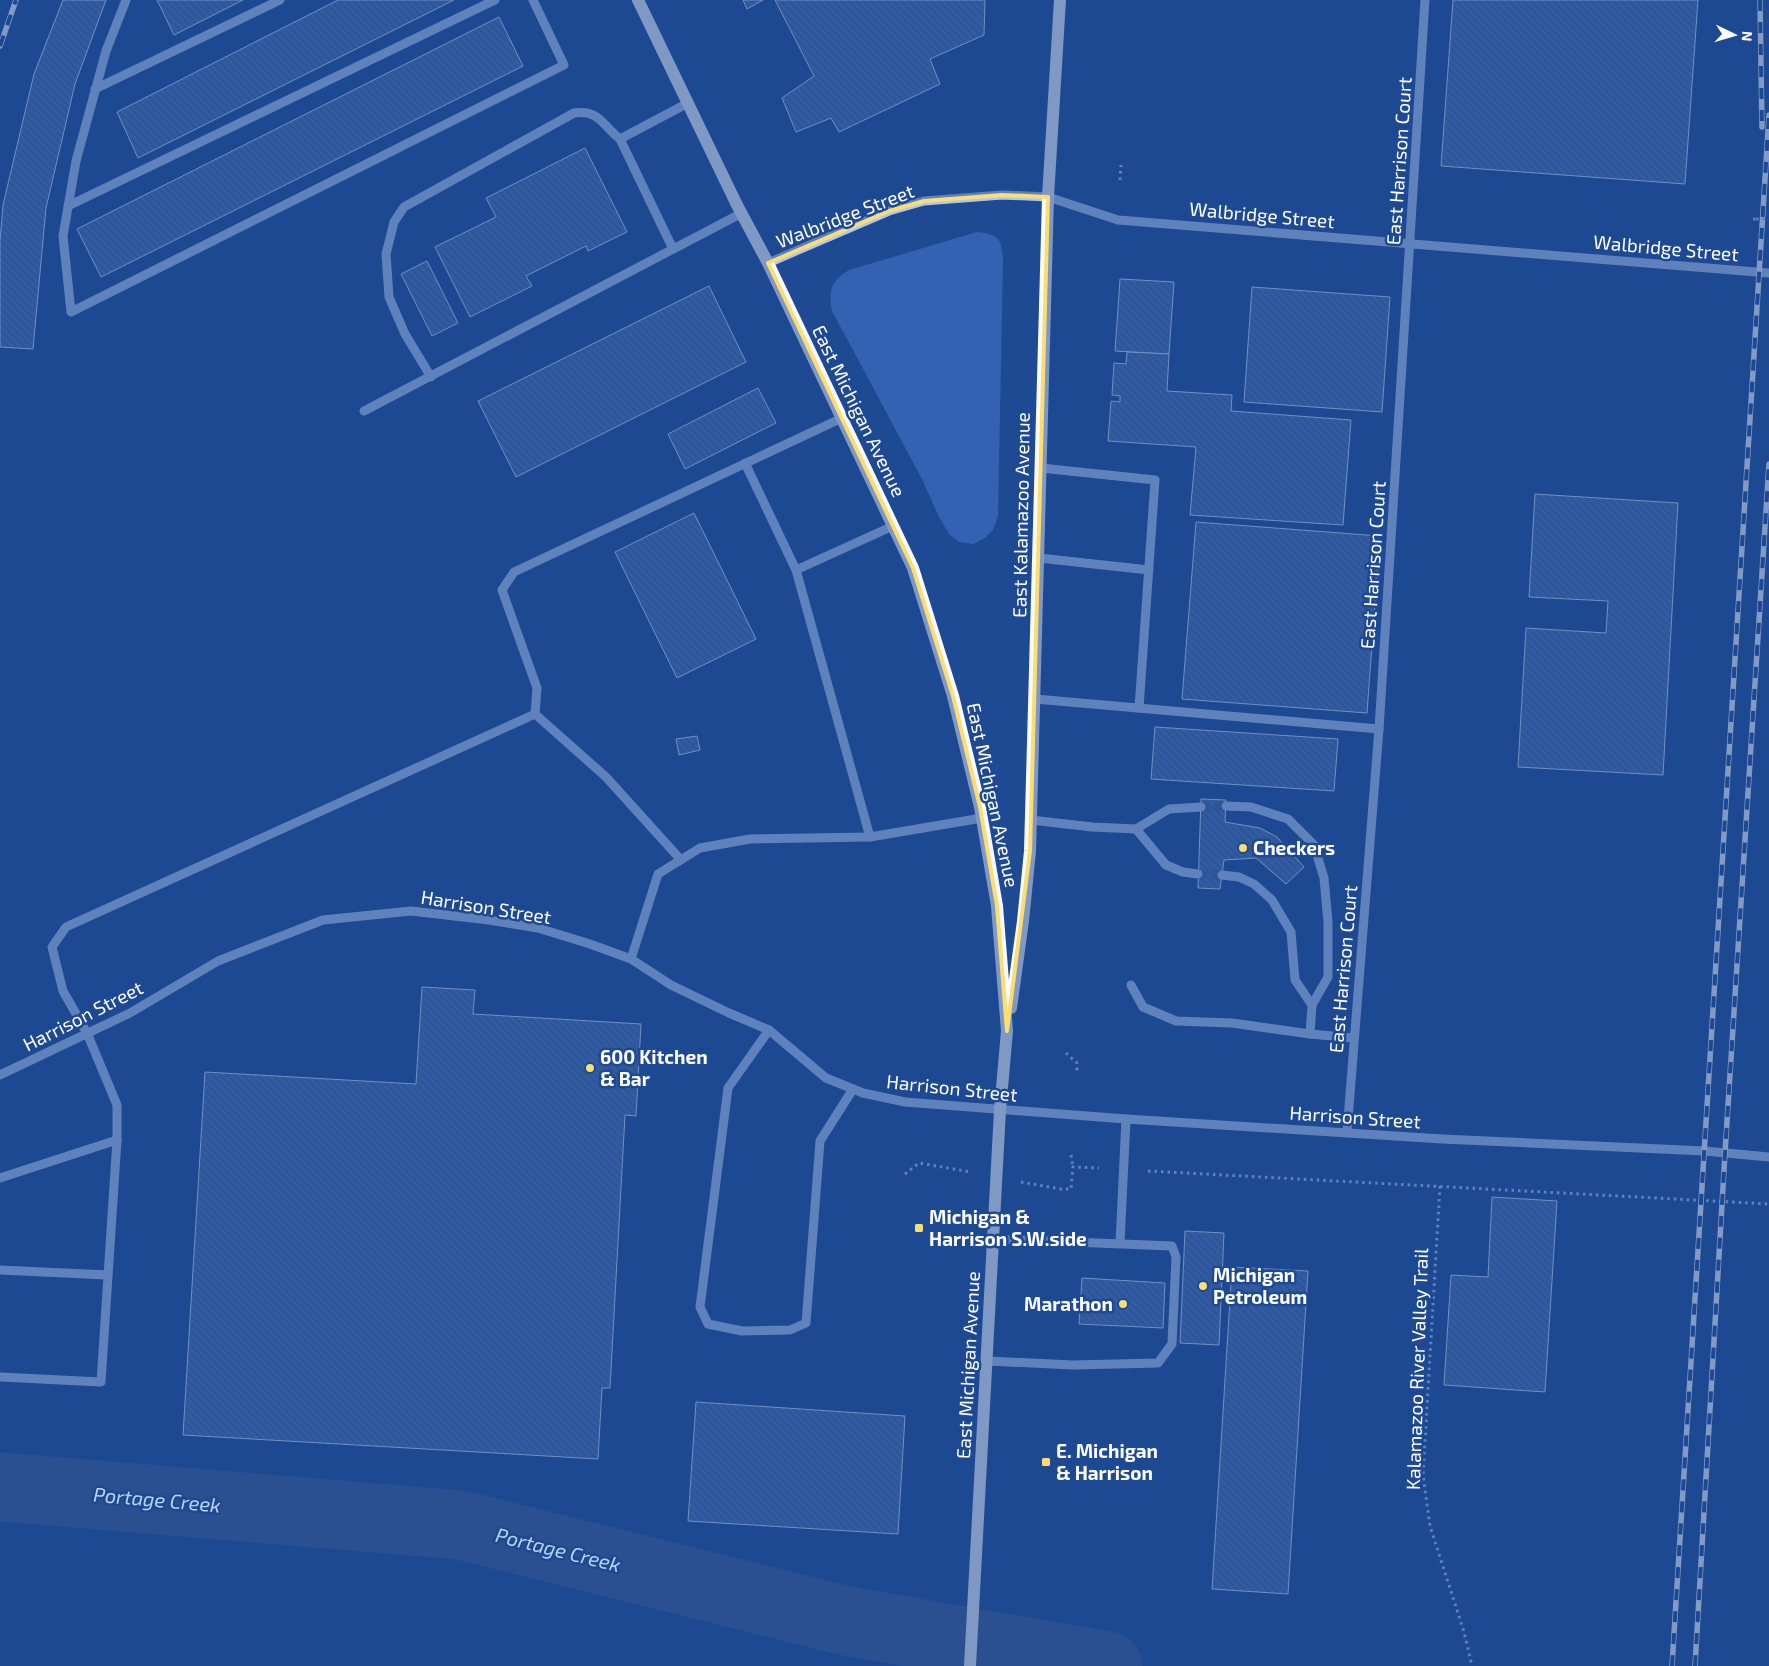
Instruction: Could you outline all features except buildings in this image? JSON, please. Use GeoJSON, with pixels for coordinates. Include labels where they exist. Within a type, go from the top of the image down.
{"type":"FeatureCollection","features":[{"type":"Feature","properties":{"kind":"main road","name":"East Michigan Avenue"},"geometry":{"type":"LineString","coordinates":[[638,0],[768,263],[913,568],[953,696],[982,818],[997,906],[1007,1030],[1000,1110],[970,1666]]}},
{"type":"Feature","properties":{"kind":"main road","name":"East Kalamazoo Avenue"},"geometry":{"type":"LineString","coordinates":[[1007,1030],[1023,921],[1031,820],[1048,197],[1060,0]]}},
{"type":"Feature","properties":{"kind":"street"},"geometry":{"type":"LineString","coordinates":[[126,0],[106,51],[76,161],[68,206],[63,236],[71,312],[564,65],[533,0]]}},
{"type":"Feature","properties":{"kind":"street"},"geometry":{"type":"LineString","coordinates":[[96,89],[280,0]]}},
{"type":"Feature","properties":{"kind":"street"},"geometry":{"type":"LineString","coordinates":[[68,206],[495,0]]}},
{"type":"Feature","properties":{"kind":"street","name":"East Harrison Court"},"geometry":{"type":"LineString","coordinates":[[1347,1132],[1379,729],[1425,0]]}},
{"type":"Feature","properties":{"kind":"street"},"geometry":{"type":"LineString","coordinates":[[620,138],[688,103]]}},
{"type":"Feature","properties":{"kind":"street"},"geometry":{"type":"LineString","coordinates":[[431,377],[405,334],[389,297],[386,254],[394,222],[404,207],[574,113],[595,114],[609,130],[620,138],[674,249]]}},
{"type":"Feature","properties":{"kind":"street","name":"Walbridge Street"},"geometry":{"type":"LineString","coordinates":[[768,263],[889,211],[924,201],[1002,195],[1048,197],[1118,220],[1769,272]]}},
{"type":"Feature","properties":{"kind":"street"},"geometry":{"type":"LineString","coordinates":[[364,412],[742,213]]}},
{"type":"Feature","properties":{"kind":"street"},"geometry":{"type":"LineString","coordinates":[[535,714],[537,688],[502,590],[514,572],[842,418]]}},
{"type":"Feature","properties":{"kind":"street"},"geometry":{"type":"LineString","coordinates":[[745,463],[796,570],[870,837]]}},
{"type":"Feature","properties":{"kind":"street"},"geometry":{"type":"LineString","coordinates":[[1041,468],[1155,480],[1139,708]]}},
{"type":"Feature","properties":{"kind":"street"},"geometry":{"type":"LineString","coordinates":[[796,570],[893,526]]}},
{"type":"Feature","properties":{"kind":"street"},"geometry":{"type":"LineString","coordinates":[[1038,558],[1149,570]]}},
{"type":"Feature","properties":{"kind":"street"},"geometry":{"type":"LineString","coordinates":[[1034,699],[1379,729]]}},
{"type":"Feature","properties":{"kind":"street"},"geometry":{"type":"LineString","coordinates":[[535,714],[606,777],[681,860]]}},
{"type":"Feature","properties":{"kind":"street"},"geometry":{"type":"LineString","coordinates":[[0,1376],[101,1382],[117,1140],[117,1105],[87,1034],[63,991],[52,947],[66,927],[535,714]]}},
{"type":"Feature","properties":{"kind":"street"},"geometry":{"type":"LineString","coordinates":[[1226,806],[1251,807],[1288,819],[1314,846],[1324,878],[1328,922],[1328,977],[1312,1005],[1310,1034]]}},
{"type":"Feature","properties":{"kind":"street"},"geometry":{"type":"LineString","coordinates":[[1031,820],[1136,829],[1168,809],[1201,807]]}},
{"type":"Feature","properties":{"kind":"street"},"geometry":{"type":"LineString","coordinates":[[630,959],[658,874],[700,848],[750,839],[870,837],[982,818]]}},
{"type":"Feature","properties":{"kind":"street"},"geometry":{"type":"LineString","coordinates":[[1136,829],[1166,865],[1184,872],[1198,874]]}},
{"type":"Feature","properties":{"kind":"street"},"geometry":{"type":"LineString","coordinates":[[1222,875],[1239,877],[1254,884],[1272,900],[1291,932],[1295,980],[1312,1005]]}},
{"type":"Feature","properties":{"kind":"street","name":"Harrison Street"},"geometry":{"type":"LineString","coordinates":[[0,1075],[130,1012],[218,961],[323,920],[410,912],[489,920],[538,928],[630,959],[671,985],[769,1030],[826,1078],[863,1093],[905,1102],[1126,1119],[1442,1139],[1712,1152],[1769,1157]]}},
{"type":"Feature","properties":{"kind":"street"},"geometry":{"type":"LineString","coordinates":[[1131,985],[1143,1007],[1176,1021],[1232,1023],[1354,1038]]}},
{"type":"Feature","properties":{"kind":"street"},"geometry":{"type":"LineString","coordinates":[[769,1030],[728,1088],[700,1307],[708,1324],[742,1331],[790,1330],[806,1323],[820,1141],[853,1089]]}},
{"type":"Feature","properties":{"kind":"street"},"geometry":{"type":"LineString","coordinates":[[1120,1243],[1126,1119]]}},
{"type":"Feature","properties":{"kind":"street"},"geometry":{"type":"LineString","coordinates":[[0,1178],[117,1140]]}},
{"type":"Feature","properties":{"kind":"street"},"geometry":{"type":"LineString","coordinates":[[987,1361],[1073,1365],[1158,1363],[1172,1344],[1176,1257],[1172,1246],[994,1239]]}},
{"type":"Feature","properties":{"kind":"street"},"geometry":{"type":"LineString","coordinates":[[0,1270],[107,1275]]}},
{"type":"Feature","properties":{"kind":"path"},"geometry":{"type":"LineString","coordinates":[[1120,180],[1122,165]]}},
{"type":"Feature","properties":{"kind":"path"},"geometry":{"type":"LineString","coordinates":[[1754,219],[1769,219]]}},
{"type":"Feature","properties":{"kind":"path"},"geometry":{"type":"LineString","coordinates":[[1066,1053],[1077,1063],[1077,1073]]}},
{"type":"Feature","properties":{"kind":"path"},"geometry":{"type":"LineString","coordinates":[[1061,1189],[1071,1189],[1073,1167],[1071,1155]]}},
{"type":"Feature","properties":{"kind":"path"},"geometry":{"type":"LineString","coordinates":[[905,1174],[919,1163]]}},
{"type":"Feature","properties":{"kind":"path"},"geometry":{"type":"LineString","coordinates":[[1073,1167],[1769,1204]]}},
{"type":"Feature","properties":{"kind":"path","name":"Kalamazoo River Valley Trail"},"geometry":{"type":"LineString","coordinates":[[1440,1186],[1423,1475],[1430,1526],[1464,1632],[1472,1666]]}},
{"type":"Feature","properties":{"kind":"highlighted area"},"geometry":{"type":"Polygon","coordinates":[[[1002,195],[1048,197],[1030,851],[1007,1031],[997,906],[980,807],[953,696],[913,568],[768,263],[889,211],[924,201],[1002,195]]]}},
{"type":"Feature","properties":{"kind":"shaded area"},"geometry":{"type":"Polygon","coordinates":[[[977,232],[990,234],[998,239],[1003,259],[998,516],[993,530],[985,538],[973,544],[959,542],[949,534],[939,517],[922,479],[832,311],[830,297],[835,282],[849,270],[977,232]]]}},
{"type":"Feature","properties":{"kind":"waterway","name":"Portage Creek"},"geometry":{"type":"LineString","coordinates":[[0,1487],[460,1525],[847,1621],[1108,1666]]}},
{"type":"Feature","properties":{"kind":"tunnel"},"geometry":{"type":"LineString","coordinates":[[1201,807],[1226,806]]}},
{"type":"Feature","properties":{"kind":"tunnel"},"geometry":{"type":"LineString","coordinates":[[1198,874],[1222,875]]}},
{"type":"Feature","properties":{"kind":"railway"},"geometry":{"type":"LineString","coordinates":[[0,46],[16,0]]}},
{"type":"Feature","properties":{"kind":"railway"},"geometry":{"type":"LineString","coordinates":[[1760,0],[1762,127]]}},
{"type":"Feature","properties":{"kind":"railway"},"geometry":{"type":"LineString","coordinates":[[1672,1666],[1769,115]]}},
{"type":"Feature","properties":{"kind":"railway"},"geometry":{"type":"LineString","coordinates":[[1695,1666],[1725,1153],[1769,464]]}},
{"type":"Feature","properties":{"kind":"place","name":"Checkers"},"geometry":{"type":"Point","coordinates":[1243,848]}},
{"type":"Feature","properties":{"kind":"place","name":"600 Kitchen & Bar"},"geometry":{"type":"Point","coordinates":[590,1068]}},
{"type":"Feature","properties":{"kind":"place","name":"Michigan & Harrison S.W.side"},"geometry":{"type":"Point","coordinates":[919,1228]}},
{"type":"Feature","properties":{"kind":"place","name":"Michigan Petroleum"},"geometry":{"type":"Point","coordinates":[1203,1286]}},
{"type":"Feature","properties":{"kind":"place","name":"Marathon"},"geometry":{"type":"Point","coordinates":[1123,1304]}},
{"type":"Feature","properties":{"kind":"place","name":"E. Michigan & Harrison"},"geometry":{"type":"Point","coordinates":[1046,1462]}}]}
